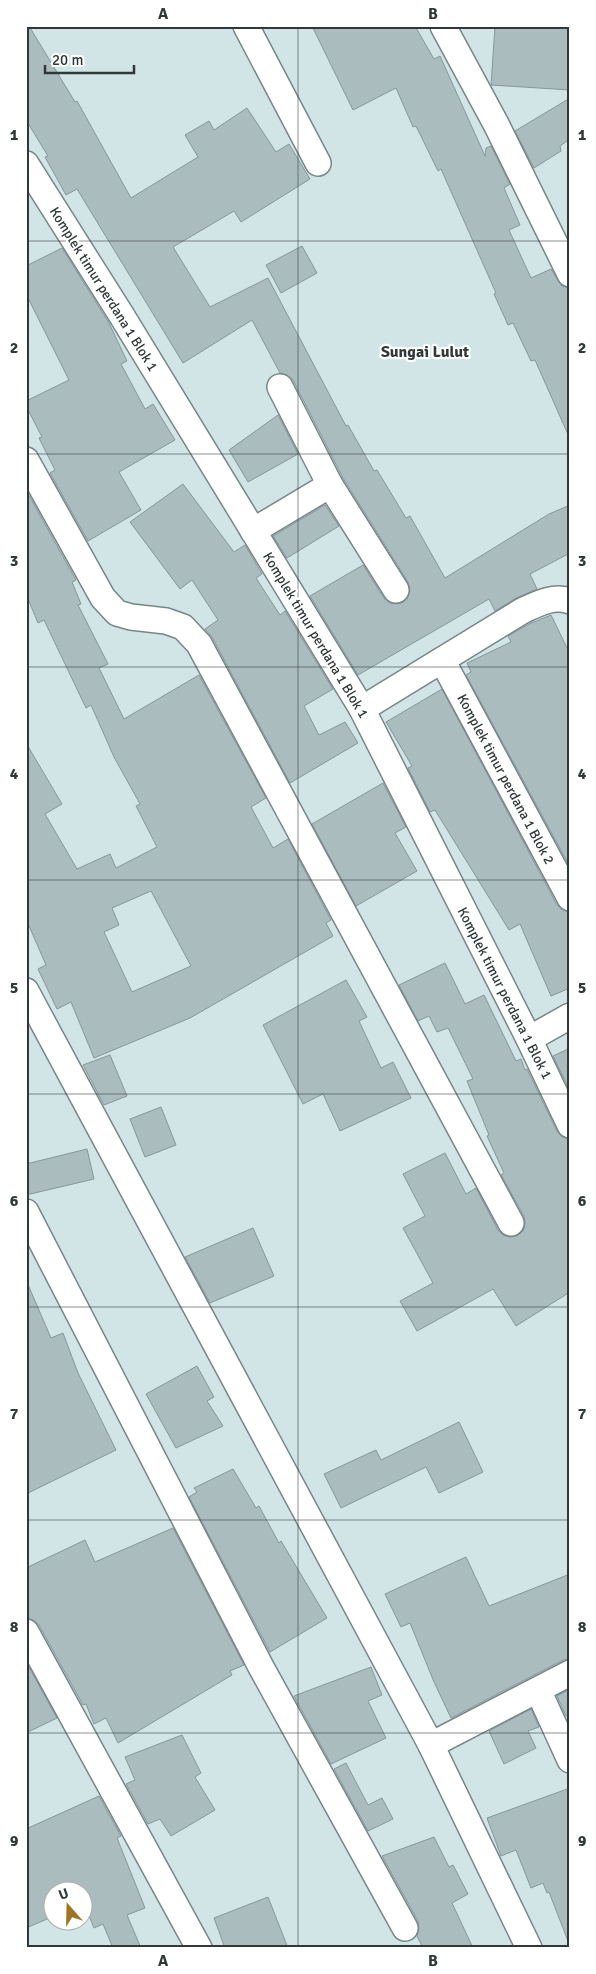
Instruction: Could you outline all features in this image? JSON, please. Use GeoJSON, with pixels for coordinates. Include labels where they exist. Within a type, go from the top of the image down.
{"type":"FeatureCollection","features":[{"type":"Feature","properties":{"kind":"street"},"geometry":{"type":"LineString","coordinates":[[246,26],[318,163]]}},
{"type":"Feature","properties":{"kind":"street"},"geometry":{"type":"LineString","coordinates":[[443,26],[496,124],[570,274]]}},
{"type":"Feature","properties":{"kind":"street","name":"Komplek timur perdana 1 Blok 1"},"geometry":{"type":"LineString","coordinates":[[26,164],[362,709],[529,1039],[570,1125]]}},
{"type":"Feature","properties":{"kind":"street"},"geometry":{"type":"LineString","coordinates":[[280,387],[330,484],[396,590]]}},
{"type":"Feature","properties":{"kind":"street"},"geometry":{"type":"LineString","coordinates":[[26,460],[103,598],[112,608],[117,613],[132,617],[166,621],[183,627],[199,644],[512,1222]]}},
{"type":"Feature","properties":{"kind":"street"},"geometry":{"type":"LineString","coordinates":[[254,531],[330,484]]}},
{"type":"Feature","properties":{"kind":"street"},"geometry":{"type":"LineString","coordinates":[[362,709],[522,611],[542,602],[559,598],[570,601]]}},
{"type":"Feature","properties":{"kind":"street","name":"Komplek timur perdana 1 Blok 2"},"geometry":{"type":"LineString","coordinates":[[442,660],[570,898]]}},
{"type":"Feature","properties":{"kind":"street"},"geometry":{"type":"LineString","coordinates":[[26,991],[33,1018],[431,1746],[529,1948]]}},
{"type":"Feature","properties":{"kind":"street"},"geometry":{"type":"LineString","coordinates":[[529,1039],[570,1016]]}},
{"type":"Feature","properties":{"kind":"street"},"geometry":{"type":"LineString","coordinates":[[26,1212],[261,1667],[405,1928]]}},
{"type":"Feature","properties":{"kind":"street"},"geometry":{"type":"LineString","coordinates":[[26,1632],[200,1948]]}},
{"type":"Feature","properties":{"kind":"street"},"geometry":{"type":"LineString","coordinates":[[431,1746],[570,1673]]}},
{"type":"Feature","properties":{"kind":"street"},"geometry":{"type":"LineString","coordinates":[[538,1690],[570,1760]]}},
{"type":"Feature","properties":{"kind":"building"},"geometry":{"type":"Polygon","coordinates":[[[26,26],[29,26],[75,102],[77,101],[131,198],[198,157],[185,135],[209,121],[214,130],[247,108],[276,152],[289,144],[310,179],[241,222],[234,211],[173,247],[210,307],[268,278],[346,426],[348,425],[374,471],[377,470],[406,518],[410,516],[445,578],[549,514],[570,505],[570,553],[530,574],[537,589],[516,598],[495,611],[489,599],[358,675],[310,596],[363,565],[384,598],[390,603],[404,602],[410,590],[408,582],[343,478],[293,380],[287,375],[280,373],[252,320],[183,363],[77,189],[66,195],[45,157],[48,156],[26,120],[26,26]]]}},
{"type":"Feature","properties":{"kind":"building"},"geometry":{"type":"Polygon","coordinates":[[[312,26],[415,26],[434,59],[440,56],[485,156],[486,148],[491,146],[510,184],[504,188],[520,225],[509,230],[531,278],[551,269],[562,286],[570,288],[570,439],[535,360],[531,361],[513,323],[508,325],[494,294],[496,293],[441,169],[438,171],[416,126],[413,127],[396,88],[353,110],[312,26]]]}},
{"type":"Feature","properties":{"kind":"building"},"geometry":{"type":"Polygon","coordinates":[[[495,26],[570,26],[570,90],[491,85],[495,26]]]}},
{"type":"Feature","properties":{"kind":"building"},"geometry":{"type":"Polygon","coordinates":[[[570,98],[570,139],[560,146],[561,151],[534,168],[515,131],[570,98]]]}},
{"type":"Feature","properties":{"kind":"building"},"geometry":{"type":"Polygon","coordinates":[[[302,246],[317,273],[281,293],[266,265],[302,246]]]}},
{"type":"Feature","properties":{"kind":"building"},"geometry":{"type":"Polygon","coordinates":[[[62,248],[109,323],[127,361],[121,364],[145,409],[153,404],[175,440],[119,472],[141,510],[88,541],[50,473],[55,470],[39,438],[42,437],[26,406],[26,401],[69,380],[26,294],[26,266],[62,248]]]}},
{"type":"Feature","properties":{"kind":"building"},"geometry":{"type":"Polygon","coordinates":[[[278,415],[298,454],[248,482],[229,450],[278,415]]]}},
{"type":"Feature","properties":{"kind":"building"},"geometry":{"type":"Polygon","coordinates":[[[183,484],[234,552],[245,545],[262,574],[256,578],[280,615],[285,611],[333,689],[304,706],[319,735],[345,722],[358,743],[290,783],[212,637],[205,629],[218,620],[192,580],[180,589],[130,522],[183,484]]]}},
{"type":"Feature","properties":{"kind":"building"},"geometry":{"type":"Polygon","coordinates":[[[26,490],[76,580],[72,582],[81,604],[78,605],[108,664],[99,668],[124,719],[199,675],[266,798],[251,807],[273,848],[288,839],[331,920],[326,923],[333,936],[190,1018],[94,1058],[71,1002],[57,1009],[38,969],[46,965],[26,919],[26,743],[62,804],[45,814],[77,869],[110,854],[116,868],[157,847],[136,806],[140,804],[114,757],[91,705],[86,708],[44,620],[38,623],[26,594],[26,490]],[[151,891],[112,908],[119,925],[104,932],[132,992],[191,966],[151,891]]]}},
{"type":"Feature","properties":{"kind":"building"},"geometry":{"type":"Polygon","coordinates":[[[325,505],[339,526],[287,558],[273,536],[325,505]]]}},
{"type":"Feature","properties":{"kind":"building"},"geometry":{"type":"Polygon","coordinates":[[[551,615],[570,654],[570,867],[466,675],[471,672],[467,663],[511,642],[508,636],[529,624],[551,615]]]}},
{"type":"Feature","properties":{"kind":"building"},"geometry":{"type":"Polygon","coordinates":[[[442,689],[557,905],[563,910],[570,912],[570,988],[551,996],[520,924],[509,930],[435,810],[430,812],[408,768],[412,766],[386,722],[442,689]]]}},
{"type":"Feature","properties":{"kind":"building"},"geometry":{"type":"Polygon","coordinates":[[[383,783],[406,827],[395,833],[417,871],[356,906],[312,824],[383,783]]]}},
{"type":"Feature","properties":{"kind":"building"},"geometry":{"type":"Polygon","coordinates":[[[445,963],[465,1004],[484,995],[516,1061],[521,1059],[525,1070],[527,1069],[557,1131],[562,1137],[570,1139],[570,1292],[516,1326],[493,1289],[417,1331],[400,1301],[433,1283],[403,1228],[425,1216],[403,1174],[445,1153],[466,1194],[476,1188],[498,1230],[503,1235],[517,1236],[523,1231],[525,1224],[524,1216],[501,1175],[504,1173],[487,1136],[489,1135],[467,1081],[473,1079],[448,1028],[437,1032],[429,1016],[418,1021],[399,985],[445,963]]]}},
{"type":"Feature","properties":{"kind":"building"},"geometry":{"type":"Polygon","coordinates":[[[346,980],[367,1017],[359,1021],[381,1068],[393,1062],[411,1098],[340,1131],[323,1094],[303,1104],[263,1025],[346,980]]]}},
{"type":"Feature","properties":{"kind":"building"},"geometry":{"type":"Polygon","coordinates":[[[570,1048],[570,1091],[553,1056],[570,1048]]]}},
{"type":"Feature","properties":{"kind":"building"},"geometry":{"type":"Polygon","coordinates":[[[110,1055],[127,1096],[104,1105],[83,1065],[110,1055]]]}},
{"type":"Feature","properties":{"kind":"building"},"geometry":{"type":"Polygon","coordinates":[[[161,1107],[176,1145],[145,1157],[130,1119],[161,1107]]]}},
{"type":"Feature","properties":{"kind":"building"},"geometry":{"type":"Polygon","coordinates":[[[87,1149],[94,1179],[26,1195],[26,1164],[87,1149]]]}},
{"type":"Feature","properties":{"kind":"building"},"geometry":{"type":"Polygon","coordinates":[[[253,1228],[274,1276],[210,1303],[185,1257],[253,1228]]]}},
{"type":"Feature","properties":{"kind":"building"},"geometry":{"type":"Polygon","coordinates":[[[26,1280],[51,1338],[63,1333],[78,1373],[116,1450],[26,1494],[26,1280]]]}},
{"type":"Feature","properties":{"kind":"building"},"geometry":{"type":"Polygon","coordinates":[[[197,1366],[214,1397],[207,1401],[223,1426],[176,1448],[146,1394],[197,1366]]]}},
{"type":"Feature","properties":{"kind":"building"},"geometry":{"type":"Polygon","coordinates":[[[459,1422],[483,1472],[439,1493],[426,1467],[341,1508],[324,1474],[376,1450],[381,1460],[459,1422]]]}},
{"type":"Feature","properties":{"kind":"building"},"geometry":{"type":"Polygon","coordinates":[[[233,1469],[256,1508],[259,1506],[279,1543],[281,1541],[327,1618],[270,1652],[189,1497],[197,1492],[194,1488],[233,1469]]]}},
{"type":"Feature","properties":{"kind":"building"},"geometry":{"type":"Polygon","coordinates":[[[173,1528],[244,1665],[230,1671],[232,1675],[118,1743],[106,1718],[94,1724],[86,1704],[83,1705],[39,1625],[33,1620],[26,1618],[26,1568],[85,1540],[95,1562],[173,1528]]]}},
{"type":"Feature","properties":{"kind":"building"},"geometry":{"type":"Polygon","coordinates":[[[466,1557],[489,1606],[570,1574],[570,1659],[563,1660],[451,1718],[410,1623],[401,1627],[385,1594],[466,1557]]]}},
{"type":"Feature","properties":{"kind":"building"},"geometry":{"type":"Polygon","coordinates":[[[26,1662],[57,1718],[26,1733],[26,1662]]]}},
{"type":"Feature","properties":{"kind":"building"},"geometry":{"type":"Polygon","coordinates":[[[371,1667],[382,1695],[368,1701],[386,1738],[331,1764],[294,1696],[371,1667]]]}},
{"type":"Feature","properties":{"kind":"building"},"geometry":{"type":"Polygon","coordinates":[[[570,1689],[570,1715],[566,1716],[557,1696],[570,1689]]]}},
{"type":"Feature","properties":{"kind":"building"},"geometry":{"type":"Polygon","coordinates":[[[531,1709],[539,1727],[528,1731],[536,1748],[504,1764],[489,1731],[531,1709]]]}},
{"type":"Feature","properties":{"kind":"building"},"geometry":{"type":"Polygon","coordinates":[[[182,1735],[201,1773],[195,1777],[215,1810],[171,1836],[160,1819],[148,1824],[126,1784],[135,1780],[125,1757],[182,1735]]]}},
{"type":"Feature","properties":{"kind":"building"},"geometry":{"type":"Polygon","coordinates":[[[346,1763],[368,1805],[382,1798],[393,1819],[368,1831],[334,1769],[346,1763]]]}},
{"type":"Feature","properties":{"kind":"building"},"geometry":{"type":"Polygon","coordinates":[[[570,1788],[570,1941],[568,1941],[549,1892],[547,1893],[543,1883],[531,1888],[516,1850],[501,1856],[487,1818],[570,1788]]]}},
{"type":"Feature","properties":{"kind":"building"},"geometry":{"type":"Polygon","coordinates":[[[99,1796],[121,1836],[117,1838],[145,1908],[127,1915],[141,1948],[113,1948],[103,1924],[94,1928],[92,1923],[92,1882],[42,1882],[42,1921],[26,1928],[26,1829],[99,1796]]]}},
{"type":"Feature","properties":{"kind":"building"},"geometry":{"type":"Polygon","coordinates":[[[434,1837],[449,1867],[453,1865],[468,1894],[452,1903],[473,1948],[423,1948],[417,1936],[419,1929],[418,1921],[382,1856],[434,1837]]]}},
{"type":"Feature","properties":{"kind":"building"},"geometry":{"type":"Polygon","coordinates":[[[268,1897],[288,1948],[225,1948],[214,1918],[268,1897]]]}},
{"type":"Feature","properties":{"kind":"district","name":"Sungai Lulut"},"geometry":{"type":"Point","coordinates":[425,351]}}]}
